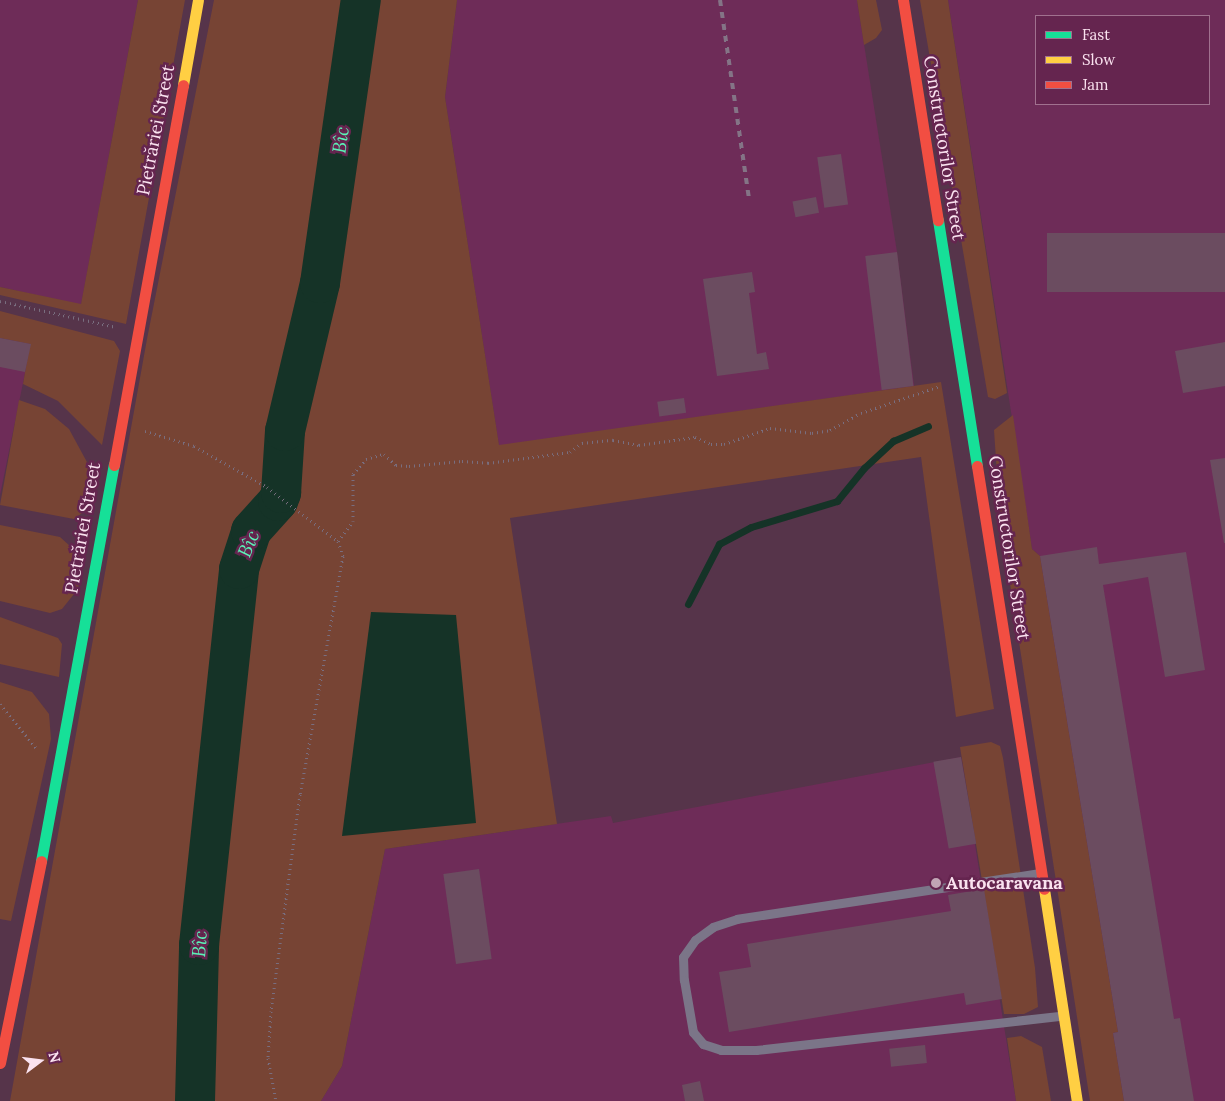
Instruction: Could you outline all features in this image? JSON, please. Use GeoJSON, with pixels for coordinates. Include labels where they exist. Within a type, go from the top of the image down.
{"type":"FeatureCollection","features":[{"type":"Feature","properties":{"kind":"street","name":"Pietrăriei Street"},"geometry":{"type":"LineString","coordinates":[[0,1063],[57,777],[119,423],[198,0]]}},
{"type":"Feature","properties":{"kind":"street","name":"Constructorilor Street"},"geometry":{"type":"LineString","coordinates":[[903,0],[1078,1101]]}},
{"type":"Feature","properties":{"kind":"lane"},"geometry":{"type":"LineString","coordinates":[[1042,872],[737,919],[713,927],[695,940],[683,957],[684,980],[693,1032],[703,1044],[721,1050],[756,1050],[1064,1015]]}},
{"type":"Feature","properties":{"kind":"path"},"geometry":{"type":"LineString","coordinates":[[0,301],[136,332]]}},
{"type":"Feature","properties":{"kind":"path"},"geometry":{"type":"LineString","coordinates":[[338,541],[353,521],[353,474],[366,460],[384,454],[396,465],[409,466],[462,460],[488,463],[570,452],[582,443],[613,440],[639,445],[695,437],[711,444],[724,444],[770,428],[812,433],[830,430],[861,413],[964,376]]}},
{"type":"Feature","properties":{"kind":"path"},"geometry":{"type":"LineString","coordinates":[[119,423],[194,446],[267,487],[338,541],[343,556],[300,794],[272,1011],[268,1058],[276,1101]]}},
{"type":"Feature","properties":{"kind":"path"},"geometry":{"type":"LineString","coordinates":[[0,704],[19,724],[57,777]]}},
{"type":"Feature","properties":{"kind":"shaded area"},"geometry":{"type":"Polygon","coordinates":[[[0,0],[138,0],[81,305],[0,287],[0,0]]]}},
{"type":"Feature","properties":{"kind":"shaded area"},"geometry":{"type":"Polygon","coordinates":[[[138,0],[185,0],[126,324],[0,295],[0,287],[81,304],[138,0]]]}},
{"type":"Feature","properties":{"kind":"shaded area"},"geometry":{"type":"Polygon","coordinates":[[[214,0],[457,0],[445,97],[499,445],[941,382],[994,709],[956,717],[921,457],[510,518],[557,824],[385,849],[342,1066],[321,1101],[10,1101],[147,339],[214,0]]]}},
{"type":"Feature","properties":{"kind":"shaded area"},"geometry":{"type":"Polygon","coordinates":[[[457,0],[857,0],[897,252],[914,386],[499,446],[445,97],[457,0]]]}},
{"type":"Feature","properties":{"kind":"shaded area"},"geometry":{"type":"Polygon","coordinates":[[[857,0],[876,0],[882,30],[876,38],[864,45],[857,0]]]}},
{"type":"Feature","properties":{"kind":"shaded area"},"geometry":{"type":"Polygon","coordinates":[[[920,0],[948,0],[1007,393],[995,399],[988,397],[920,0]]]}},
{"type":"Feature","properties":{"kind":"shaded area"},"geometry":{"type":"Polygon","coordinates":[[[948,0],[1225,0],[1225,1101],[1124,1101],[1113,1033],[1118,1032],[1040,556],[1032,549],[948,0]]]}},
{"type":"Feature","properties":{"kind":"shaded area"},"geometry":{"type":"Polygon","coordinates":[[[0,311],[114,341],[120,351],[102,445],[58,401],[23,384],[30,344],[0,338],[0,311]]]}},
{"type":"Feature","properties":{"kind":"shaded area"},"geometry":{"type":"Polygon","coordinates":[[[0,338],[31,344],[0,495],[0,338]]]}},
{"type":"Feature","properties":{"kind":"shaded area"},"geometry":{"type":"Polygon","coordinates":[[[19,400],[45,409],[69,429],[94,475],[96,490],[93,505],[74,519],[0,505],[19,400]]]}},
{"type":"Feature","properties":{"kind":"shaded area"},"geometry":{"type":"Polygon","coordinates":[[[1013,415],[1032,549],[1040,556],[1118,1032],[1113,1033],[1124,1101],[1090,1101],[1000,519],[994,430],[1013,415]]]}},
{"type":"Feature","properties":{"kind":"shaded area"},"geometry":{"type":"Polygon","coordinates":[[[0,525],[60,537],[81,556],[83,566],[78,589],[62,609],[50,613],[0,601],[0,525]]]}},
{"type":"Feature","properties":{"kind":"shaded area"},"geometry":{"type":"Polygon","coordinates":[[[371,612],[456,615],[476,823],[342,836],[371,612]]]}},
{"type":"Feature","properties":{"kind":"shaded area"},"geometry":{"type":"Polygon","coordinates":[[[0,617],[58,638],[62,644],[59,677],[0,664],[0,617]]]}},
{"type":"Feature","properties":{"kind":"shaded area"},"geometry":{"type":"Polygon","coordinates":[[[0,682],[32,692],[49,714],[51,739],[11,921],[0,919],[0,682]]]}},
{"type":"Feature","properties":{"kind":"shaded area"},"geometry":{"type":"Polygon","coordinates":[[[991,742],[1000,746],[1003,758],[1035,968],[1038,1007],[1024,1014],[1004,1014],[960,747],[991,742]]]}},
{"type":"Feature","properties":{"kind":"shaded area"},"geometry":{"type":"Polygon","coordinates":[[[961,757],[1016,1101],[321,1101],[342,1066],[385,849],[611,816],[613,823],[961,757]]]}},
{"type":"Feature","properties":{"kind":"shaded area"},"geometry":{"type":"Polygon","coordinates":[[[1021,1036],[1042,1047],[1051,1101],[1016,1101],[1007,1038],[1021,1036]]]}},
{"type":"Feature","properties":{"kind":"building"},"geometry":{"type":"Polygon","coordinates":[[[841,154],[848,205],[824,208],[817,157],[841,154]]]}},
{"type":"Feature","properties":{"kind":"building"},"geometry":{"type":"Polygon","coordinates":[[[816,197],[819,213],[795,217],[792,202],[816,197]]]}},
{"type":"Feature","properties":{"kind":"building"},"geometry":{"type":"Polygon","coordinates":[[[1047,233],[1225,233],[1225,292],[1047,292],[1047,233]]]}},
{"type":"Feature","properties":{"kind":"building"},"geometry":{"type":"Polygon","coordinates":[[[897,252],[913,386],[882,390],[865,256],[897,252]]]}},
{"type":"Feature","properties":{"kind":"building"},"geometry":{"type":"Polygon","coordinates":[[[752,272],[755,292],[749,293],[757,354],[766,352],[769,369],[717,376],[703,279],[752,272]]]}},
{"type":"Feature","properties":{"kind":"building"},"geometry":{"type":"Polygon","coordinates":[[[0,338],[31,344],[25,372],[0,367],[0,338]]]}},
{"type":"Feature","properties":{"kind":"building"},"geometry":{"type":"Polygon","coordinates":[[[1225,342],[1225,386],[1183,393],[1175,351],[1225,342]]]}},
{"type":"Feature","properties":{"kind":"building"},"geometry":{"type":"Polygon","coordinates":[[[684,398],[686,413],[659,417],[657,402],[684,398]]]}},
{"type":"Feature","properties":{"kind":"building"},"geometry":{"type":"Polygon","coordinates":[[[1225,458],[1225,543],[1224,543],[1210,460],[1225,458]]]}},
{"type":"Feature","properties":{"kind":"building"},"geometry":{"type":"Polygon","coordinates":[[[1097,547],[1099,564],[1186,552],[1205,670],[1165,677],[1148,577],[1103,585],[1174,1019],[1180,1018],[1194,1101],[1124,1101],[1113,1033],[1118,1032],[1040,556],[1097,547]]]}},
{"type":"Feature","properties":{"kind":"building"},"geometry":{"type":"Polygon","coordinates":[[[961,757],[976,844],[949,849],[933,762],[961,757]]]}},
{"type":"Feature","properties":{"kind":"building"},"geometry":{"type":"Polygon","coordinates":[[[479,869],[492,959],[456,964],[443,874],[479,869]]]}},
{"type":"Feature","properties":{"kind":"building"},"geometry":{"type":"Polygon","coordinates":[[[984,889],[1002,999],[966,1005],[964,993],[729,1032],[719,972],[751,967],[747,944],[951,911],[948,895],[984,889]]]}},
{"type":"Feature","properties":{"kind":"building"},"geometry":{"type":"Polygon","coordinates":[[[925,1045],[927,1063],[891,1067],[889,1049],[925,1045]]]}},
{"type":"Feature","properties":{"kind":"building"},"geometry":{"type":"Polygon","coordinates":[[[700,1081],[704,1101],[685,1101],[682,1085],[700,1081]]]}},
{"type":"Feature","properties":{"kind":"waterway","name":"Bîc"},"geometry":{"type":"LineString","coordinates":[[195,1101],[199,945],[239,569],[251,531],[278,501],[281,493],[285,431],[320,283],[361,0]]}},
{"type":"Feature","properties":{"kind":"waterway"},"geometry":{"type":"LineString","coordinates":[[688,604],[719,544],[751,527],[837,501],[864,468],[893,441],[928,426]]}},
{"type":"Feature","properties":{"kind":"railway"},"geometry":{"type":"LineString","coordinates":[[720,0],[749,199]]}},
{"type":"Feature","properties":{"kind":"traffic: fast"},"geometry":{"type":"LineString","coordinates":[[938,220],[977,466]]}},
{"type":"Feature","properties":{"kind":"traffic: fast"},"geometry":{"type":"LineString","coordinates":[[41,861],[114,465]]}},
{"type":"Feature","properties":{"kind":"traffic: slow"},"geometry":{"type":"LineString","coordinates":[[183,85],[198,0]]}},
{"type":"Feature","properties":{"kind":"traffic: slow"},"geometry":{"type":"LineString","coordinates":[[1044,889],[1077,1101]]}},
{"type":"Feature","properties":{"kind":"traffic: jam"},"geometry":{"type":"LineString","coordinates":[[903,0],[938,220]]}},
{"type":"Feature","properties":{"kind":"traffic: jam"},"geometry":{"type":"LineString","coordinates":[[114,465],[183,85]]}},
{"type":"Feature","properties":{"kind":"traffic: jam"},"geometry":{"type":"LineString","coordinates":[[977,466],[1044,889]]}},
{"type":"Feature","properties":{"kind":"traffic: jam"},"geometry":{"type":"LineString","coordinates":[[0,1063],[41,861]]}},
{"type":"Feature","properties":{"kind":"place","name":"Autocaravana"},"geometry":{"type":"Point","coordinates":[936,883]}}]}
